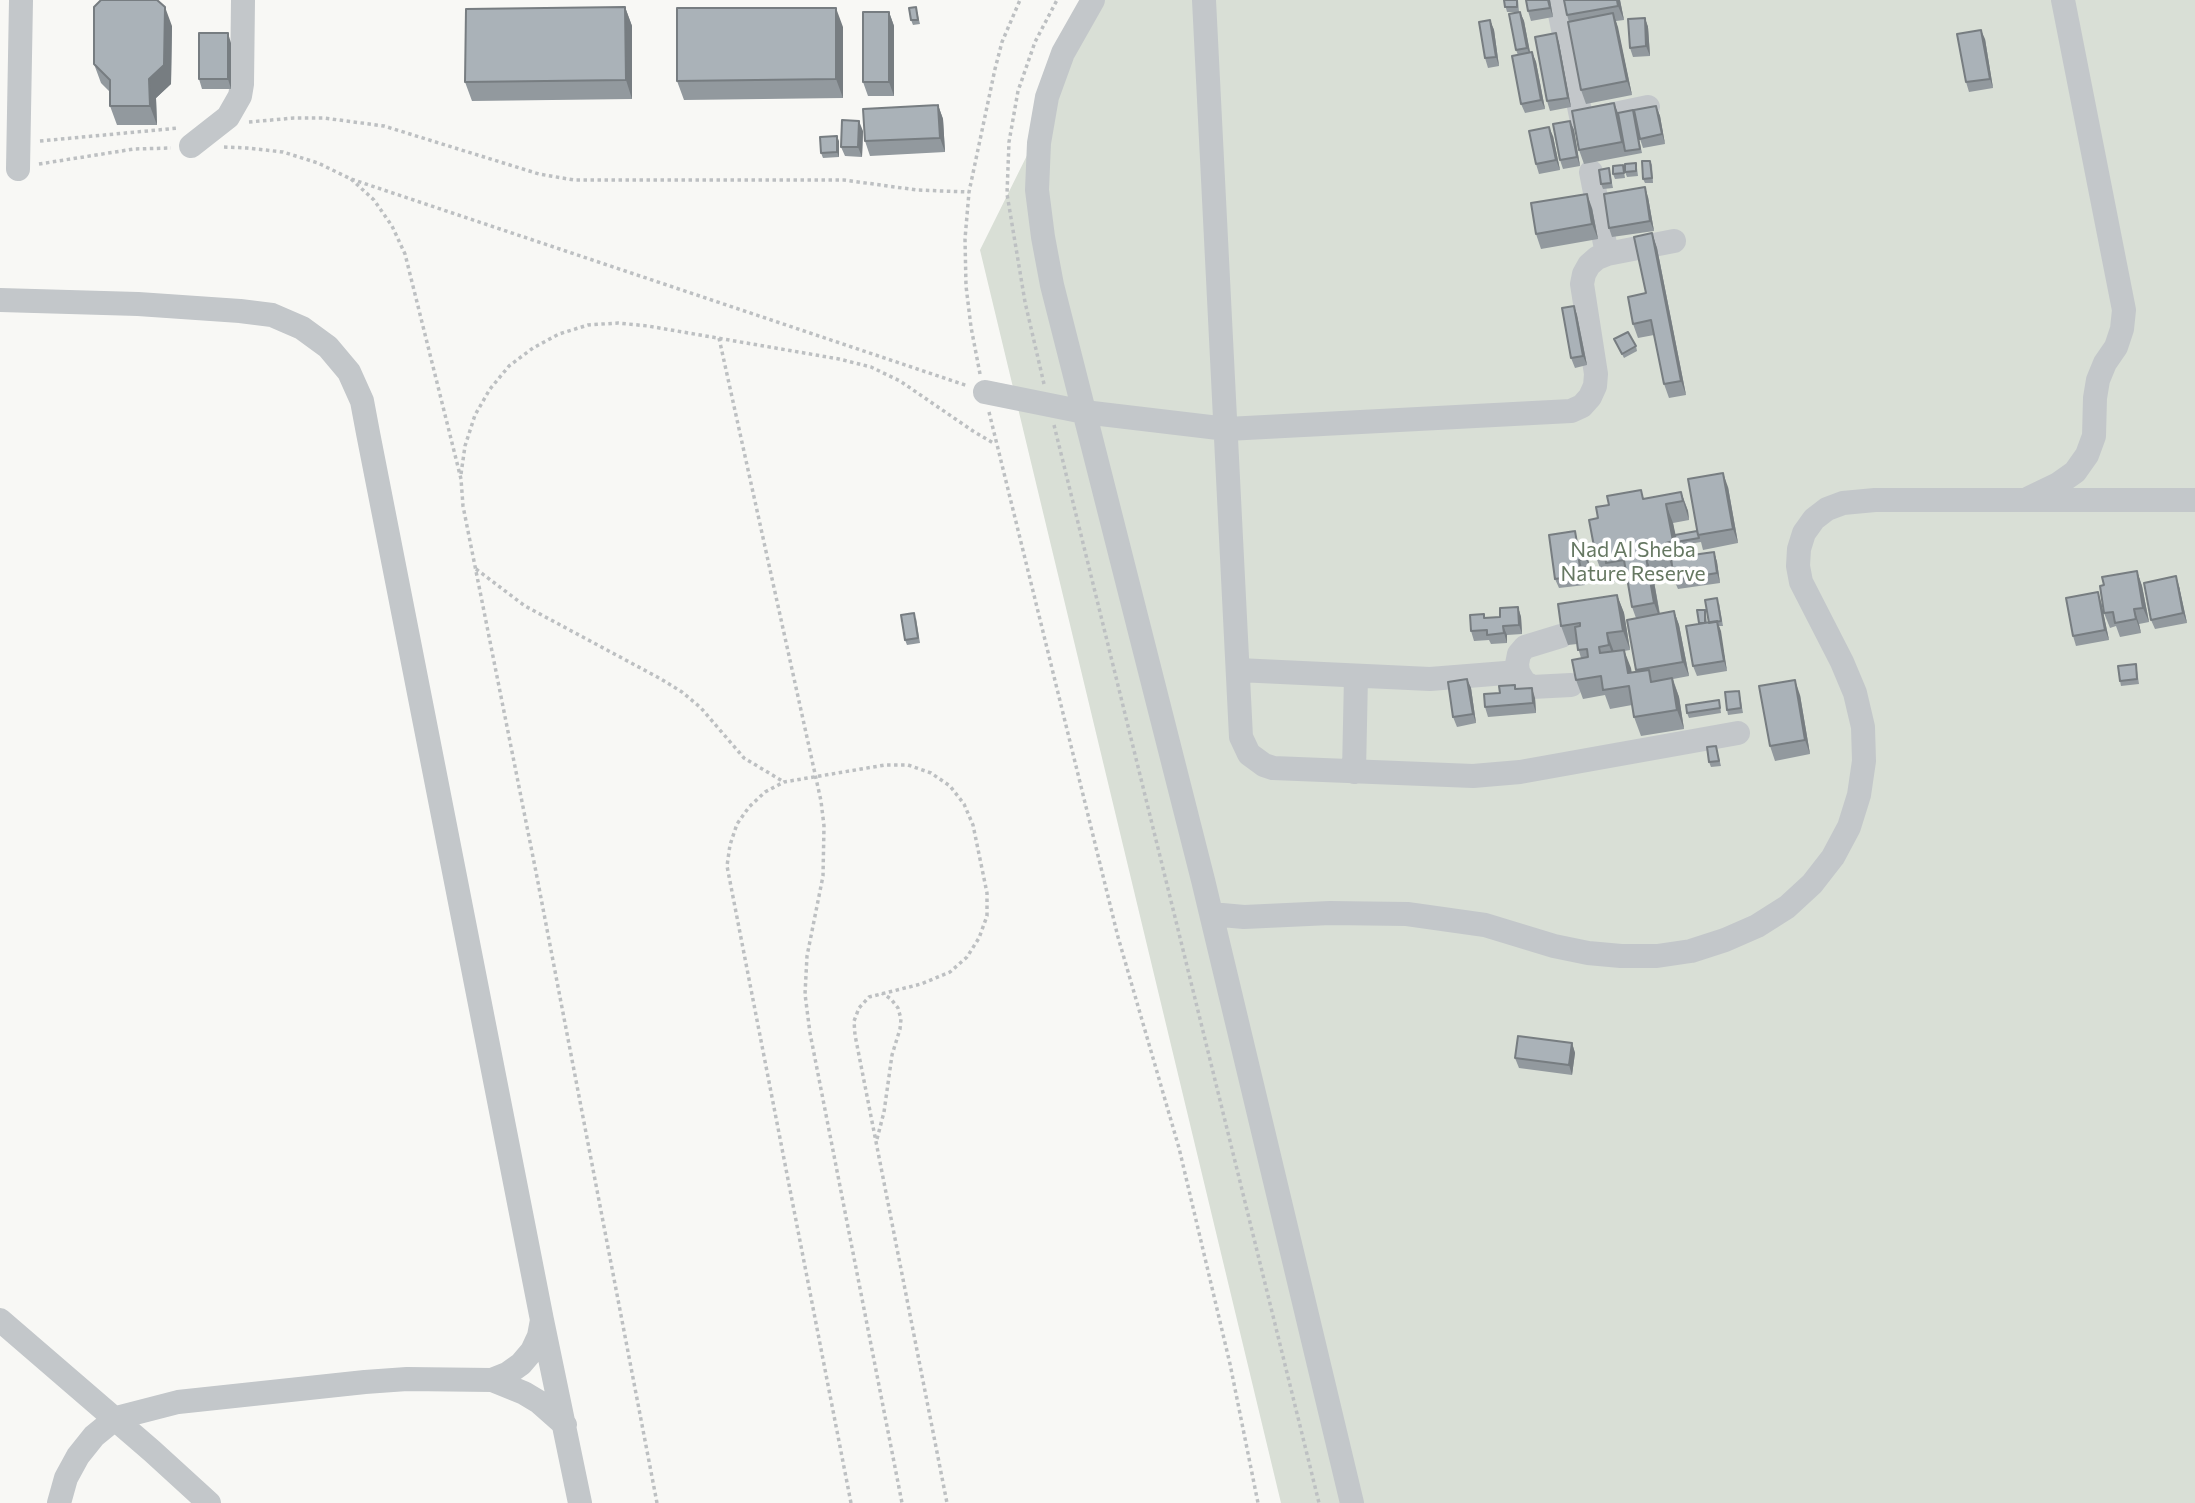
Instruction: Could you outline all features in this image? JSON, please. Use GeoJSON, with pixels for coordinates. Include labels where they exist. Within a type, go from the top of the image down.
{"type":"FeatureCollection","features":[{"type":"Feature","properties":{"kind":"lane"},"geometry":{"type":"LineString","coordinates":[[18,169],[21,0]]}},
{"type":"Feature","properties":{"kind":"lane"},"geometry":{"type":"LineString","coordinates":[[185,137],[219,125],[235,107],[240,96],[243,0]]}},
{"type":"Feature","properties":{"kind":"lane"},"geometry":{"type":"LineString","coordinates":[[1093,0],[1063,53],[1047,97],[1039,144],[1037,190],[1042,237],[1218,942],[1352,1503]]}},
{"type":"Feature","properties":{"kind":"lane"},"geometry":{"type":"LineString","coordinates":[[1204,0],[1241,737],[1244,746],[1256,760],[1273,768],[1459,776],[1504,774],[1738,733]]}},
{"type":"Feature","properties":{"kind":"lane"},"geometry":{"type":"LineString","coordinates":[[1557,0],[1581,121]]}},
{"type":"Feature","properties":{"kind":"lane"},"geometry":{"type":"LineString","coordinates":[[2023,501],[2059,484],[2075,472],[2087,455],[2094,436],[2098,380],[2116,347],[2124,310],[2063,0]]}},
{"type":"Feature","properties":{"kind":"lane"},"geometry":{"type":"LineString","coordinates":[[1537,37],[1563,32]]}},
{"type":"Feature","properties":{"kind":"lane"},"geometry":{"type":"LineString","coordinates":[[1556,127],[1647,107]]}},
{"type":"Feature","properties":{"kind":"lane"},"geometry":{"type":"LineString","coordinates":[[1591,172],[1607,254]]}},
{"type":"Feature","properties":{"kind":"lane"},"geometry":{"type":"LineString","coordinates":[[985,392],[1084,412],[1227,429],[1571,411],[1590,397],[1595,386],[1581,284],[1589,265],[1607,254],[1674,241]]}},
{"type":"Feature","properties":{"kind":"lane"},"geometry":{"type":"LineString","coordinates":[[0,300],[138,304],[272,315],[302,327],[328,347],[348,372],[362,401],[580,1503]]}},
{"type":"Feature","properties":{"kind":"lane"},"geometry":{"type":"LineString","coordinates":[[1211,914],[1255,918],[1330,913],[1407,914],[1485,925],[1555,946],[1621,956],[1657,956],[1691,951],[1725,940],[1757,926],[1787,907],[1812,884],[1833,857],[1853,816],[1859,794],[1864,761],[1863,727],[1855,693],[1801,582],[1798,566],[1804,533],[1814,519],[1827,509],[1859,501],[2195,500]]}},
{"type":"Feature","properties":{"kind":"lane"},"geometry":{"type":"LineString","coordinates":[[1561,636],[1525,647],[1519,654],[1518,672],[1524,682],[1532,687],[1571,685]]}},
{"type":"Feature","properties":{"kind":"lane"},"geometry":{"type":"LineString","coordinates":[[1238,670],[1430,679],[1518,672]]}},
{"type":"Feature","properties":{"kind":"lane"},"geometry":{"type":"LineString","coordinates":[[1354,772],[1356,676]]}},
{"type":"Feature","properties":{"kind":"lane"},"geometry":{"type":"LineString","coordinates":[[1218,942],[1255,918]]}},
{"type":"Feature","properties":{"kind":"lane"},"geometry":{"type":"LineString","coordinates":[[0,1320],[209,1503]]}},
{"type":"Feature","properties":{"kind":"lane"},"geometry":{"type":"LineString","coordinates":[[492,1380],[507,1374],[526,1358],[539,1336],[542,1320]]}},
{"type":"Feature","properties":{"kind":"lane"},"geometry":{"type":"LineString","coordinates":[[59,1503],[66,1478],[78,1456],[94,1436],[116,1419],[178,1402],[375,1381],[492,1380],[539,1402],[565,1425]]}},
{"type":"Feature","properties":{"kind":"path"},"geometry":{"type":"LineString","coordinates":[[1020,0],[1002,42],[969,192],[965,239],[966,286],[977,363],[1118,937],[1179,1148],[1233,1376],[1258,1503]]}},
{"type":"Feature","properties":{"kind":"path"},"geometry":{"type":"LineString","coordinates":[[1057,0],[1035,41],[1018,90],[1009,142],[1007,194],[1025,302],[1319,1503]]}},
{"type":"Feature","properties":{"kind":"path"},"geometry":{"type":"LineString","coordinates":[[219,125],[294,118],[354,121],[413,134],[539,174],[574,180],[844,180],[917,190],[969,192]]}},
{"type":"Feature","properties":{"kind":"path"},"geometry":{"type":"LineString","coordinates":[[18,144],[185,137],[283,152],[318,163],[351,179],[985,392]]}},
{"type":"Feature","properties":{"kind":"path"},"geometry":{"type":"LineString","coordinates":[[18,169],[134,149],[185,137]]}},
{"type":"Feature","properties":{"kind":"path"},"geometry":{"type":"LineString","coordinates":[[351,179],[380,209],[392,226],[405,254],[461,479],[463,506],[475,569],[657,1503]]}},
{"type":"Feature","properties":{"kind":"path"},"geometry":{"type":"LineString","coordinates":[[461,479],[465,446],[480,406],[509,366],[533,348],[559,334],[579,328],[618,323],[719,338],[871,367],[900,381],[996,444]]}},
{"type":"Feature","properties":{"kind":"path"},"geometry":{"type":"LineString","coordinates":[[719,338],[816,776],[824,826],[823,876],[807,956],[805,995],[810,1033],[901,1503]]}},
{"type":"Feature","properties":{"kind":"path"},"geometry":{"type":"LineString","coordinates":[[475,569],[525,606],[682,692],[701,708],[744,758],[784,782]]}},
{"type":"Feature","properties":{"kind":"path"},"geometry":{"type":"LineString","coordinates":[[851,1503],[727,866],[737,824],[749,807],[765,792],[784,782],[885,765],[908,765],[930,773],[950,786],[964,804],[973,825],[987,893],[987,916],[979,938],[967,957],[950,972],[921,984],[869,998],[859,1008],[854,1021],[947,1503]]}},
{"type":"Feature","properties":{"kind":"path"},"geometry":{"type":"LineString","coordinates":[[877,1142],[901,1018],[898,1008],[882,993]]}},
{"type":"Feature","properties":{"kind":"green space","name":"Nad Al Sheba Nature Reserve"},"geometry":{"type":"Polygon","coordinates":[[[1098,0],[2195,0],[2195,1503],[1281,1503],[980,250],[1061,87],[1098,0]]]}},
{"type":"Feature","properties":{"kind":"building"},"geometry":{"type":"Polygon","coordinates":[[[101,0],[157,0],[165,7],[164,65],[149,79],[150,106],[110,106],[110,80],[94,64],[94,7],[101,0]]]}},
{"type":"Feature","properties":{"kind":"building"},"geometry":{"type":"Polygon","coordinates":[[[1504,0],[1517,0],[1517,7],[1505,7],[1504,0]]]}},
{"type":"Feature","properties":{"kind":"building"},"geometry":{"type":"Polygon","coordinates":[[[1526,0],[1548,0],[1550,8],[1528,11],[1526,0]]]}},
{"type":"Feature","properties":{"kind":"building"},"geometry":{"type":"Polygon","coordinates":[[[1564,0],[1617,0],[1618,6],[1567,15],[1564,0]]]}},
{"type":"Feature","properties":{"kind":"building"},"geometry":{"type":"Polygon","coordinates":[[[625,7],[626,80],[465,82],[466,9],[625,7]]]}},
{"type":"Feature","properties":{"kind":"building"},"geometry":{"type":"Polygon","coordinates":[[[916,7],[918,20],[911,20],[909,8],[916,7]]]}},
{"type":"Feature","properties":{"kind":"building"},"geometry":{"type":"Polygon","coordinates":[[[677,8],[836,8],[836,79],[677,81],[677,8]]]}},
{"type":"Feature","properties":{"kind":"building"},"geometry":{"type":"Polygon","coordinates":[[[863,12],[889,12],[889,82],[863,82],[863,12]]]}},
{"type":"Feature","properties":{"kind":"building"},"geometry":{"type":"Polygon","coordinates":[[[1520,12],[1527,48],[1516,50],[1509,14],[1520,12]]]}},
{"type":"Feature","properties":{"kind":"building"},"geometry":{"type":"Polygon","coordinates":[[[1613,13],[1627,81],[1581,90],[1568,22],[1613,13]]]}},
{"type":"Feature","properties":{"kind":"building"},"geometry":{"type":"Polygon","coordinates":[[[1645,18],[1646,46],[1630,48],[1628,19],[1645,18]]]}},
{"type":"Feature","properties":{"kind":"building"},"geometry":{"type":"Polygon","coordinates":[[[1490,20],[1496,57],[1485,58],[1479,22],[1490,20]]]}},
{"type":"Feature","properties":{"kind":"building"},"geometry":{"type":"Polygon","coordinates":[[[1981,30],[1990,79],[1966,82],[1957,34],[1981,30]]]}},
{"type":"Feature","properties":{"kind":"building"},"geometry":{"type":"Polygon","coordinates":[[[199,33],[228,33],[228,79],[199,79],[199,33]]]}},
{"type":"Feature","properties":{"kind":"building"},"geometry":{"type":"Polygon","coordinates":[[[1556,33],[1568,98],[1547,101],[1535,37],[1556,33]]]}},
{"type":"Feature","properties":{"kind":"building"},"geometry":{"type":"Polygon","coordinates":[[[1532,52],[1541,100],[1521,104],[1512,56],[1532,52]]]}},
{"type":"Feature","properties":{"kind":"building"},"geometry":{"type":"Polygon","coordinates":[[[1614,103],[1622,142],[1579,150],[1572,111],[1614,103]]]}},
{"type":"Feature","properties":{"kind":"building"},"geometry":{"type":"Polygon","coordinates":[[[938,105],[940,138],[865,141],[863,109],[938,105]]]}},
{"type":"Feature","properties":{"kind":"building"},"geometry":{"type":"Polygon","coordinates":[[[1656,106],[1662,134],[1640,139],[1634,110],[1656,106]]]}},
{"type":"Feature","properties":{"kind":"building"},"geometry":{"type":"Polygon","coordinates":[[[1633,110],[1640,149],[1625,151],[1618,113],[1633,110]]]}},
{"type":"Feature","properties":{"kind":"building"},"geometry":{"type":"Polygon","coordinates":[[[842,120],[859,121],[858,147],[841,147],[842,120]]]}},
{"type":"Feature","properties":{"kind":"building"},"geometry":{"type":"Polygon","coordinates":[[[1570,121],[1577,157],[1560,160],[1553,124],[1570,121]]]}},
{"type":"Feature","properties":{"kind":"building"},"geometry":{"type":"Polygon","coordinates":[[[1549,127],[1556,160],[1536,164],[1529,131],[1549,127]]]}},
{"type":"Feature","properties":{"kind":"building"},"geometry":{"type":"Polygon","coordinates":[[[837,136],[837,152],[821,153],[820,137],[837,136]]]}},
{"type":"Feature","properties":{"kind":"building"},"geometry":{"type":"Polygon","coordinates":[[[1642,161],[1650,161],[1652,178],[1643,179],[1642,161]]]}},
{"type":"Feature","properties":{"kind":"building"},"geometry":{"type":"Polygon","coordinates":[[[1636,163],[1636,171],[1625,172],[1625,164],[1636,163]]]}},
{"type":"Feature","properties":{"kind":"building"},"geometry":{"type":"Polygon","coordinates":[[[1623,165],[1624,173],[1613,174],[1613,166],[1623,165]]]}},
{"type":"Feature","properties":{"kind":"building"},"geometry":{"type":"Polygon","coordinates":[[[1609,168],[1611,183],[1601,184],[1599,170],[1609,168]]]}},
{"type":"Feature","properties":{"kind":"building"},"geometry":{"type":"Polygon","coordinates":[[[1645,187],[1650,221],[1609,228],[1604,194],[1645,187]]]}},
{"type":"Feature","properties":{"kind":"building"},"geometry":{"type":"Polygon","coordinates":[[[1587,194],[1592,224],[1536,234],[1531,203],[1587,194]]]}},
{"type":"Feature","properties":{"kind":"building"},"geometry":{"type":"Polygon","coordinates":[[[1652,233],[1681,381],[1664,384],[1651,320],[1633,324],[1628,297],[1646,293],[1634,237],[1652,233]]]}},
{"type":"Feature","properties":{"kind":"building"},"geometry":{"type":"Polygon","coordinates":[[[1574,306],[1583,356],[1571,358],[1562,308],[1574,306]]]}},
{"type":"Feature","properties":{"kind":"building"},"geometry":{"type":"Polygon","coordinates":[[[1628,332],[1636,346],[1622,354],[1614,339],[1628,332]]]}},
{"type":"Feature","properties":{"kind":"building"},"geometry":{"type":"Polygon","coordinates":[[[1723,473],[1733,529],[1698,535],[1688,479],[1723,473]]]}},
{"type":"Feature","properties":{"kind":"building"},"geometry":{"type":"Polygon","coordinates":[[[1641,490],[1643,499],[1681,492],[1683,501],[1666,504],[1673,541],[1666,543],[1667,553],[1646,557],[1654,603],[1632,607],[1624,560],[1606,563],[1605,555],[1596,557],[1589,520],[1598,518],[1596,507],[1609,505],[1607,496],[1641,490]]]}},
{"type":"Feature","properties":{"kind":"building"},"geometry":{"type":"Polygon","coordinates":[[[1575,531],[1577,543],[1584,542],[1586,559],[1579,560],[1581,575],[1555,579],[1549,535],[1575,531]]]}},
{"type":"Feature","properties":{"kind":"building"},"geometry":{"type":"Polygon","coordinates":[[[1697,531],[1699,538],[1676,542],[1675,535],[1697,531]]]}},
{"type":"Feature","properties":{"kind":"building"},"geometry":{"type":"Polygon","coordinates":[[[1714,552],[1717,573],[1674,580],[1671,558],[1714,552]]]}},
{"type":"Feature","properties":{"kind":"building"},"geometry":{"type":"Polygon","coordinates":[[[2137,571],[2143,608],[2134,609],[2136,619],[2115,623],[2113,612],[2104,613],[2100,586],[2104,585],[2102,577],[2137,571]]]}},
{"type":"Feature","properties":{"kind":"building"},"geometry":{"type":"Polygon","coordinates":[[[2176,576],[2183,613],[2151,620],[2144,583],[2176,576]]]}},
{"type":"Feature","properties":{"kind":"building"},"geometry":{"type":"Polygon","coordinates":[[[2098,592],[2105,630],[2073,636],[2066,598],[2098,592]]]}},
{"type":"Feature","properties":{"kind":"building"},"geometry":{"type":"Polygon","coordinates":[[[1617,595],[1623,631],[1607,633],[1609,645],[1599,647],[1600,653],[1624,650],[1628,673],[1649,670],[1651,682],[1672,678],[1677,710],[1634,717],[1629,686],[1603,690],[1601,676],[1576,680],[1572,660],[1588,657],[1587,649],[1578,650],[1575,627],[1580,626],[1580,623],[1561,626],[1558,604],[1617,595]]]}},
{"type":"Feature","properties":{"kind":"building"},"geometry":{"type":"Polygon","coordinates":[[[1717,598],[1721,621],[1709,623],[1705,600],[1717,598]]]}},
{"type":"Feature","properties":{"kind":"building"},"geometry":{"type":"Polygon","coordinates":[[[1518,607],[1519,625],[1503,626],[1504,633],[1487,635],[1487,630],[1471,631],[1470,615],[1500,617],[1500,608],[1518,607]]]}},
{"type":"Feature","properties":{"kind":"building"},"geometry":{"type":"Polygon","coordinates":[[[1697,610],[1705,610],[1705,623],[1699,623],[1697,610]]]}},
{"type":"Feature","properties":{"kind":"building"},"geometry":{"type":"Polygon","coordinates":[[[1674,611],[1683,662],[1636,670],[1627,620],[1674,611]]]}},
{"type":"Feature","properties":{"kind":"building"},"geometry":{"type":"Polygon","coordinates":[[[914,613],[918,638],[905,640],[901,615],[914,613]]]}},
{"type":"Feature","properties":{"kind":"building"},"geometry":{"type":"Polygon","coordinates":[[[1717,621],[1724,661],[1693,666],[1686,626],[1717,621]]]}},
{"type":"Feature","properties":{"kind":"building"},"geometry":{"type":"Polygon","coordinates":[[[2136,664],[2137,679],[2120,681],[2118,666],[2136,664]]]}},
{"type":"Feature","properties":{"kind":"building"},"geometry":{"type":"Polygon","coordinates":[[[1467,679],[1473,714],[1453,717],[1448,682],[1467,679]]]}},
{"type":"Feature","properties":{"kind":"building"},"geometry":{"type":"Polygon","coordinates":[[[1795,680],[1805,740],[1770,746],[1759,686],[1795,680]]]}},
{"type":"Feature","properties":{"kind":"building"},"geometry":{"type":"Polygon","coordinates":[[[1515,685],[1515,689],[1532,688],[1533,703],[1485,707],[1484,694],[1500,693],[1499,686],[1515,685]]]}},
{"type":"Feature","properties":{"kind":"building"},"geometry":{"type":"Polygon","coordinates":[[[1739,691],[1741,708],[1727,710],[1725,692],[1739,691]]]}},
{"type":"Feature","properties":{"kind":"building"},"geometry":{"type":"Polygon","coordinates":[[[1719,700],[1720,708],[1687,713],[1686,705],[1719,700]]]}},
{"type":"Feature","properties":{"kind":"building"},"geometry":{"type":"Polygon","coordinates":[[[1716,746],[1719,761],[1709,762],[1707,747],[1716,746]]]}},
{"type":"Feature","properties":{"kind":"building"},"geometry":{"type":"Polygon","coordinates":[[[1518,1036],[1572,1043],[1569,1065],[1515,1058],[1518,1036]]]}}]}
